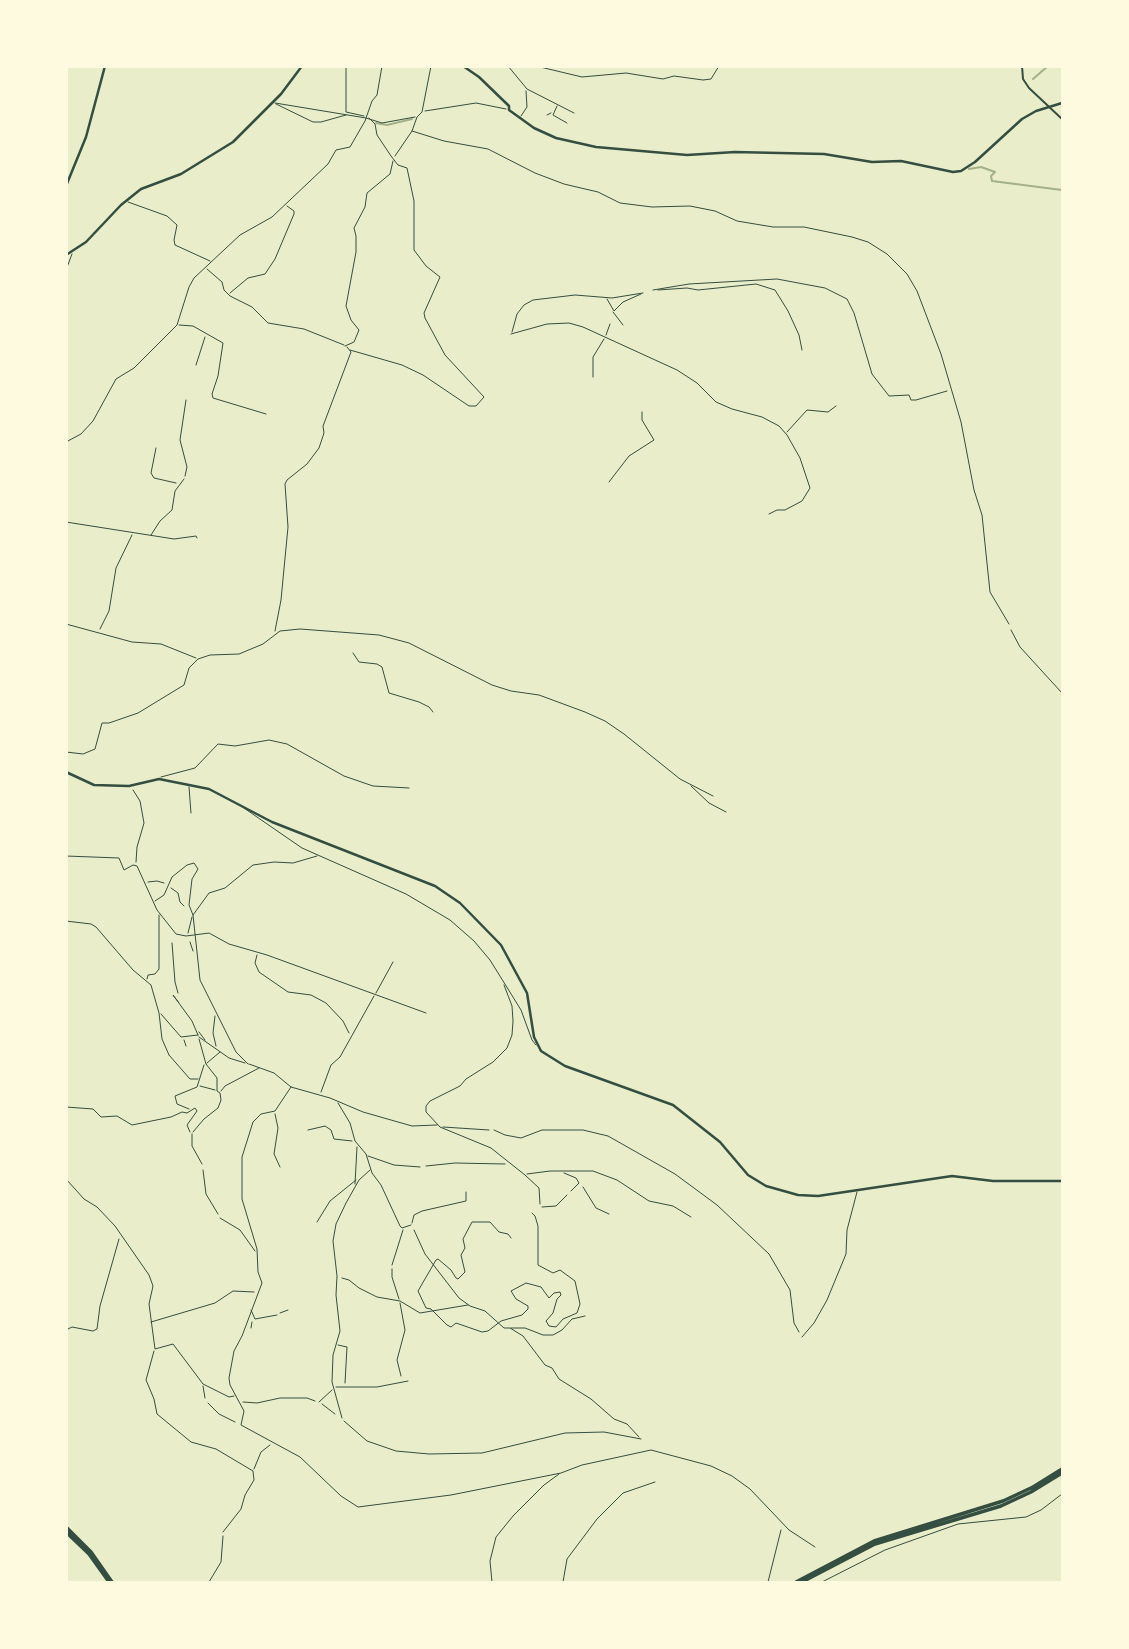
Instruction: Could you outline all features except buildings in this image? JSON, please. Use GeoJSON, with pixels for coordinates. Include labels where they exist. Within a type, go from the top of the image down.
{"type":"FeatureCollection","features":[{"type":"Feature","properties":{"kind":"highway"},"geometry":{"type":"LineString","coordinates":[[796,1583],[874,1541],[999,1503],[1062,1471]]}},
{"type":"Feature","properties":{"kind":"highway"},"geometry":{"type":"LineString","coordinates":[[802,1583],[875,1544],[997,1507],[1028,1494],[1062,1471]]}},
{"type":"Feature","properties":{"kind":"highway"},"geometry":{"type":"LineString","coordinates":[[66,1530],[111,1583]]}},
{"type":"Feature","properties":{"kind":"main road"},"geometry":{"type":"LineString","coordinates":[[66,186],[86,137],[105,66]]}},
{"type":"Feature","properties":{"kind":"main road"},"geometry":{"type":"LineString","coordinates":[[69,253],[93,235],[126,201],[146,186],[181,174],[230,145],[273,103],[302,66]]}},
{"type":"Feature","properties":{"kind":"main road"},"geometry":{"type":"LineString","coordinates":[[464,67],[491,87],[509,106],[509,110],[555,138],[622,151],[687,155],[734,152],[824,154],[872,162],[901,161],[953,172],[961,171],[975,163],[1022,119],[1062,103]]}},
{"type":"Feature","properties":{"kind":"main road"},"geometry":{"type":"LineString","coordinates":[[66,772],[93,785],[129,786],[159,779],[209,789],[272,822],[427,881],[460,903],[489,931],[511,961],[529,998],[538,1047],[547,1056],[565,1066],[673,1105],[720,1142],[748,1175],[765,1186],[806,1196],[857,1192],[952,1176],[993,1181],[1062,1181]]}},
{"type":"Feature","properties":{"kind":"street"},"geometry":{"type":"LineString","coordinates":[[346,66],[346,112],[386,123],[417,117]]}},
{"type":"Feature","properties":{"kind":"street"},"geometry":{"type":"LineString","coordinates":[[66,442],[81,434],[93,421],[116,379],[134,368],[177,325],[189,287],[206,267],[240,235],[267,222],[329,163],[335,151],[350,147],[377,94],[382,66]]}},
{"type":"Feature","properties":{"kind":"street"},"geometry":{"type":"LineString","coordinates":[[508,66],[527,89],[575,113]]}},
{"type":"Feature","properties":{"kind":"street"},"geometry":{"type":"LineString","coordinates":[[536,66],[582,77],[626,73],[663,79],[676,76],[703,80],[711,79],[719,66]]}},
{"type":"Feature","properties":{"kind":"street"},"geometry":{"type":"LineString","coordinates":[[1022,66],[1022,76],[1026,84],[1062,119]]}},
{"type":"Feature","properties":{"kind":"street"},"geometry":{"type":"LineString","coordinates":[[345,346],[354,342],[359,330],[351,320],[346,306],[356,248],[354,228],[366,207],[367,193],[390,174],[394,159],[422,111],[431,67]]}},
{"type":"Feature","properties":{"kind":"street"},"geometry":{"type":"LineString","coordinates":[[520,118],[527,108],[527,89]]}},
{"type":"Feature","properties":{"kind":"street"},"geometry":{"type":"LineString","coordinates":[[273,103],[313,122],[349,115]]}},
{"type":"Feature","properties":{"kind":"street"},"geometry":{"type":"LineString","coordinates":[[206,267],[222,282],[228,295],[250,306],[268,323],[304,329],[351,350],[402,365],[423,375],[469,406],[476,406],[484,397],[445,355],[425,318],[426,308],[440,277],[426,266],[414,250],[414,201],[410,178],[407,169],[398,165],[377,135],[375,124],[367,118],[273,103]]}},
{"type":"Feature","properties":{"kind":"street"},"geometry":{"type":"LineString","coordinates":[[422,111],[476,103],[509,110]]}},
{"type":"Feature","properties":{"kind":"street"},"geometry":{"type":"LineString","coordinates":[[553,115],[558,104]]}},
{"type":"Feature","properties":{"kind":"street"},"geometry":{"type":"LineString","coordinates":[[547,115],[549,112],[567,124]]}},
{"type":"Feature","properties":{"kind":"street"},"geometry":{"type":"LineString","coordinates":[[412,131],[444,141],[488,149],[535,173],[564,184],[598,192],[620,203],[652,207],[690,206],[715,211],[737,221],[774,227],[804,227],[868,242],[887,254],[917,291],[951,390],[964,431],[974,491],[982,515],[990,592],[1009,624]]}},
{"type":"Feature","properties":{"kind":"street"},"geometry":{"type":"LineString","coordinates":[[126,201],[167,216],[177,225],[175,246],[212,262]]}},
{"type":"Feature","properties":{"kind":"street"},"geometry":{"type":"LineString","coordinates":[[228,295],[248,278],[264,275],[274,260],[295,212],[285,205]]}},
{"type":"Feature","properties":{"kind":"street"},"geometry":{"type":"LineString","coordinates":[[66,270],[69,253]]}},
{"type":"Feature","properties":{"kind":"street"},"geometry":{"type":"LineString","coordinates":[[177,325],[193,326],[205,335],[220,340],[223,345],[212,397],[266,414]]}},
{"type":"Feature","properties":{"kind":"street"},"geometry":{"type":"LineString","coordinates":[[196,365],[205,335]]}},
{"type":"Feature","properties":{"kind":"street"},"geometry":{"type":"LineString","coordinates":[[275,633],[288,527],[285,484],[307,464],[319,448],[324,433],[323,426],[351,350]]}},
{"type":"Feature","properties":{"kind":"street"},"geometry":{"type":"LineString","coordinates":[[151,535],[156,525],[172,510],[179,484],[184,479]]}},
{"type":"Feature","properties":{"kind":"street"},"geometry":{"type":"LineString","coordinates":[[66,522],[174,539],[197,538]]}},
{"type":"Feature","properties":{"kind":"street"},"geometry":{"type":"LineString","coordinates":[[100,631],[109,611],[116,568],[132,533]]}},
{"type":"Feature","properties":{"kind":"street"},"geometry":{"type":"LineString","coordinates":[[66,624],[100,631],[132,642],[160,644],[198,659]]}},
{"type":"Feature","properties":{"kind":"street"},"geometry":{"type":"LineString","coordinates":[[66,751],[83,754],[95,749],[102,723],[138,713],[184,685],[189,668],[198,659],[210,655],[239,654],[263,644],[275,633],[289,628],[379,635],[420,646],[492,685],[539,695],[605,721],[690,785],[713,796]]}},
{"type":"Feature","properties":{"kind":"street"},"geometry":{"type":"LineString","coordinates":[[353,653],[359,662],[382,667],[389,693],[419,702],[433,712]]}},
{"type":"Feature","properties":{"kind":"street"},"geometry":{"type":"LineString","coordinates":[[159,779],[195,768],[218,744],[235,746],[269,740],[287,744],[344,776],[373,786],[409,789]]}},
{"type":"Feature","properties":{"kind":"street"},"geometry":{"type":"LineString","coordinates":[[189,785],[191,813]]}},
{"type":"Feature","properties":{"kind":"street"},"geometry":{"type":"LineString","coordinates":[[690,785],[696,793],[726,811]]}},
{"type":"Feature","properties":{"kind":"street"},"geometry":{"type":"LineString","coordinates":[[240,804],[250,815],[318,856],[351,868],[437,910],[474,941],[490,960],[521,1010],[531,1040],[538,1047]]}},
{"type":"Feature","properties":{"kind":"street"},"geometry":{"type":"LineString","coordinates":[[66,856],[119,858],[123,870],[136,865],[159,914],[173,933],[209,933],[229,944],[258,951],[426,1013]]}},
{"type":"Feature","properties":{"kind":"street"},"geometry":{"type":"LineString","coordinates":[[188,935],[193,915],[209,893],[223,889],[253,866],[274,862],[292,863],[318,856]]}},
{"type":"Feature","properties":{"kind":"street"},"geometry":{"type":"LineString","coordinates":[[153,902],[163,895],[173,877],[182,868],[194,863],[198,868],[192,879],[189,905],[196,933],[200,980],[240,1058],[248,1063]]}},
{"type":"Feature","properties":{"kind":"street"},"geometry":{"type":"LineString","coordinates":[[146,981],[148,975],[155,974],[159,969],[159,914]]}},
{"type":"Feature","properties":{"kind":"street"},"geometry":{"type":"LineString","coordinates":[[66,921],[94,926],[151,986],[159,1013],[162,1039],[169,1055],[190,1079],[198,1079]]}},
{"type":"Feature","properties":{"kind":"street"},"geometry":{"type":"LineString","coordinates":[[320,1094],[331,1065],[352,1038],[393,962]]}},
{"type":"Feature","properties":{"kind":"street"},"geometry":{"type":"LineString","coordinates":[[503,982],[512,1011],[513,1027],[509,1044],[488,1066],[466,1079],[459,1087],[430,1101],[426,1112],[440,1127],[491,1148],[525,1175],[540,1190],[541,1205]]}},
{"type":"Feature","properties":{"kind":"street"},"geometry":{"type":"LineString","coordinates":[[173,991],[206,1042]]}},
{"type":"Feature","properties":{"kind":"street"},"geometry":{"type":"LineString","coordinates":[[159,1013],[184,1038],[186,1046]]}},
{"type":"Feature","properties":{"kind":"street"},"geometry":{"type":"LineString","coordinates":[[216,1015],[213,1030],[216,1049]]}},
{"type":"Feature","properties":{"kind":"street"},"geometry":{"type":"LineString","coordinates":[[197,1029],[206,1064],[215,1074],[220,1093]]}},
{"type":"Feature","properties":{"kind":"street"},"geometry":{"type":"LineString","coordinates":[[184,1038],[199,1036],[229,1058],[274,1073],[291,1087],[320,1094],[397,1123],[427,1127],[437,1125]]}},
{"type":"Feature","properties":{"kind":"street"},"geometry":{"type":"LineString","coordinates":[[197,1086],[202,1068],[211,1057],[220,1052]]}},
{"type":"Feature","properties":{"kind":"street"},"geometry":{"type":"LineString","coordinates":[[237,1061],[240,1058]]}},
{"type":"Feature","properties":{"kind":"street"},"geometry":{"type":"LineString","coordinates":[[193,1132],[187,1127],[197,1110],[177,1104],[177,1094],[197,1086],[222,1089],[259,1067]]}},
{"type":"Feature","properties":{"kind":"street"},"geometry":{"type":"LineString","coordinates":[[291,1087],[273,1112],[261,1114],[253,1122],[241,1161],[242,1199],[258,1252],[258,1272],[262,1284],[234,1351],[229,1381],[244,1411],[240,1424],[300,1457],[346,1500],[361,1507],[451,1495],[561,1473],[582,1465],[651,1450],[694,1460],[726,1473],[750,1489],[783,1524],[815,1547]]}},
{"type":"Feature","properties":{"kind":"street"},"geometry":{"type":"LineString","coordinates":[[202,1164],[192,1146],[193,1132],[218,1108],[222,1089]]}},
{"type":"Feature","properties":{"kind":"street"},"geometry":{"type":"LineString","coordinates":[[336,1102],[349,1121],[355,1141],[367,1156],[370,1170],[403,1230],[392,1265]]}},
{"type":"Feature","properties":{"kind":"street"},"geometry":{"type":"LineString","coordinates":[[66,1107],[93,1110],[101,1117],[117,1116],[132,1125],[191,1110]]}},
{"type":"Feature","properties":{"kind":"street"},"geometry":{"type":"LineString","coordinates":[[273,1112],[278,1123],[274,1154],[280,1167]]}},
{"type":"Feature","properties":{"kind":"street"},"geometry":{"type":"LineString","coordinates":[[308,1130],[327,1126],[334,1139],[355,1141]]}},
{"type":"Feature","properties":{"kind":"street"},"geometry":{"type":"LineString","coordinates":[[440,1127],[489,1130]]}},
{"type":"Feature","properties":{"kind":"street"},"geometry":{"type":"LineString","coordinates":[[355,1186],[358,1145]]}},
{"type":"Feature","properties":{"kind":"street"},"geometry":{"type":"LineString","coordinates":[[367,1156],[394,1165],[420,1167]]}},
{"type":"Feature","properties":{"kind":"street"},"geometry":{"type":"LineString","coordinates":[[342,1418],[334,1388],[332,1366],[340,1331],[332,1241],[336,1224],[355,1186],[370,1170]]}},
{"type":"Feature","properties":{"kind":"street"},"geometry":{"type":"LineString","coordinates":[[525,1175],[587,1170],[605,1175],[649,1200],[673,1206],[691,1217]]}},
{"type":"Feature","properties":{"kind":"street"},"geometry":{"type":"LineString","coordinates":[[563,1171],[576,1178],[579,1183],[571,1191]]}},
{"type":"Feature","properties":{"kind":"street"},"geometry":{"type":"LineString","coordinates":[[66,1179],[83,1199],[104,1214],[149,1275],[153,1286],[149,1304],[155,1349],[146,1380],[157,1414],[191,1442],[218,1450],[253,1471]]}},
{"type":"Feature","properties":{"kind":"street"},"geometry":{"type":"LineString","coordinates":[[317,1222],[330,1201],[356,1180]]}},
{"type":"Feature","properties":{"kind":"street"},"geometry":{"type":"LineString","coordinates":[[402,1228],[411,1225],[414,1215],[422,1211],[466,1201],[466,1192]]}},
{"type":"Feature","properties":{"kind":"street"},"geometry":{"type":"LineString","coordinates":[[802,1337],[814,1323],[827,1300],[846,1254],[847,1230],[857,1192]]}},
{"type":"Feature","properties":{"kind":"street"},"geometry":{"type":"LineString","coordinates":[[220,1218],[240,1230],[252,1249],[258,1252]]}},
{"type":"Feature","properties":{"kind":"street"},"geometry":{"type":"LineString","coordinates":[[150,1322],[215,1303],[233,1291],[257,1292]]}},
{"type":"Feature","properties":{"kind":"street"},"geometry":{"type":"LineString","coordinates":[[251,1310],[252,1316],[257,1320],[277,1315]]}},
{"type":"Feature","properties":{"kind":"street"},"geometry":{"type":"LineString","coordinates":[[155,1349],[173,1344],[203,1384],[239,1400]]}},
{"type":"Feature","properties":{"kind":"street"},"geometry":{"type":"LineString","coordinates":[[338,1345],[346,1348],[345,1385]]}},
{"type":"Feature","properties":{"kind":"street"},"geometry":{"type":"LineString","coordinates":[[319,1402],[338,1385],[377,1387],[408,1381]]}},
{"type":"Feature","properties":{"kind":"street"},"geometry":{"type":"LineString","coordinates":[[203,1384],[205,1398]]}},
{"type":"Feature","properties":{"kind":"street"},"geometry":{"type":"LineString","coordinates":[[230,1398],[235,1394]]}},
{"type":"Feature","properties":{"kind":"street"},"geometry":{"type":"LineString","coordinates":[[223,1532],[241,1510],[245,1495],[254,1480],[253,1471],[258,1456],[272,1443]]}},
{"type":"Feature","properties":{"kind":"street"},"geometry":{"type":"LineString","coordinates":[[492,1583],[490,1560],[496,1537],[520,1508],[561,1473]]}},
{"type":"Feature","properties":{"kind":"street"},"geometry":{"type":"LineString","coordinates":[[822,1583],[879,1552],[900,1544],[961,1523],[1026,1517],[1062,1494]]}},
{"type":"Feature","properties":{"kind":"path"},"geometry":{"type":"LineString","coordinates":[[803,350],[788,311],[775,290],[756,284],[698,290],[653,290],[690,284],[777,279],[828,289],[847,299],[873,374],[889,396],[909,395],[911,400],[915,400],[951,390]]}},
{"type":"Feature","properties":{"kind":"path"},"geometry":{"type":"LineString","coordinates":[[605,297],[614,311],[623,302],[643,293],[605,297],[573,295],[527,302],[516,317],[511,334],[540,325],[569,323],[673,368],[697,383],[711,399],[732,409],[762,416],[779,426],[800,458],[810,488],[802,501],[785,510],[769,514]]}},
{"type":"Feature","properties":{"kind":"path"},"geometry":{"type":"LineString","coordinates":[[613,312],[623,325]]}},
{"type":"Feature","properties":{"kind":"path"},"geometry":{"type":"LineString","coordinates":[[593,377],[593,357],[610,324]]}},
{"type":"Feature","properties":{"kind":"path"},"geometry":{"type":"LineString","coordinates":[[184,479],[187,467],[180,440],[186,400]]}},
{"type":"Feature","properties":{"kind":"path"},"geometry":{"type":"LineString","coordinates":[[785,433],[807,410],[828,412],[836,406]]}},
{"type":"Feature","properties":{"kind":"path"},"geometry":{"type":"LineString","coordinates":[[609,482],[629,456],[654,440],[642,420],[642,412]]}},
{"type":"Feature","properties":{"kind":"path"},"geometry":{"type":"LineString","coordinates":[[156,448],[151,473],[154,478],[179,484]]}},
{"type":"Feature","properties":{"kind":"path"},"geometry":{"type":"LineString","coordinates":[[1009,624],[1020,647],[1062,693]]}},
{"type":"Feature","properties":{"kind":"path"},"geometry":{"type":"LineString","coordinates":[[129,786],[137,795],[143,819],[136,847],[136,865]]}},
{"type":"Feature","properties":{"kind":"path"},"geometry":{"type":"LineString","coordinates":[[188,935],[196,955]]}},
{"type":"Feature","properties":{"kind":"path"},"geometry":{"type":"LineString","coordinates":[[172,943],[178,993],[175,995]]}},
{"type":"Feature","properties":{"kind":"path"},"geometry":{"type":"LineString","coordinates":[[258,951],[255,963],[259,972],[288,992],[311,995],[326,1003],[343,1021],[352,1038]]}},
{"type":"Feature","properties":{"kind":"path"},"geometry":{"type":"LineString","coordinates":[[489,1130],[521,1138],[542,1130],[583,1130],[608,1136],[675,1174],[717,1205],[769,1254],[790,1290],[794,1323],[802,1337]]}},
{"type":"Feature","properties":{"kind":"path"},"geometry":{"type":"LineString","coordinates":[[202,1164],[206,1193],[220,1218]]}},
{"type":"Feature","properties":{"kind":"path"},"geometry":{"type":"LineString","coordinates":[[420,1167],[438,1164],[508,1164]]}},
{"type":"Feature","properties":{"kind":"path"},"geometry":{"type":"LineString","coordinates":[[579,1183],[596,1208],[609,1214]]}},
{"type":"Feature","properties":{"kind":"path"},"geometry":{"type":"LineString","coordinates":[[541,1205],[555,1206],[571,1191]]}},
{"type":"Feature","properties":{"kind":"path"},"geometry":{"type":"LineString","coordinates":[[511,1238],[508,1234],[499,1232],[492,1223],[474,1221],[465,1233],[465,1248],[461,1255],[465,1272],[458,1279],[440,1260],[433,1262],[418,1291],[426,1308],[451,1327],[456,1324],[482,1332],[488,1331],[500,1322],[522,1315],[528,1309],[511,1291],[526,1283],[541,1287],[549,1298],[560,1292],[553,1313],[546,1321],[553,1327],[558,1326],[563,1318],[577,1313],[580,1304],[578,1286],[560,1270],[553,1273],[538,1265],[538,1226],[532,1213]]}},
{"type":"Feature","properties":{"kind":"path"},"geometry":{"type":"LineString","coordinates":[[411,1225],[425,1254],[444,1281],[468,1305],[485,1311],[500,1322],[503,1328],[525,1328],[543,1335],[553,1335],[572,1319],[585,1316]]}},
{"type":"Feature","properties":{"kind":"path"},"geometry":{"type":"LineString","coordinates":[[66,1330],[72,1327],[93,1331],[97,1329],[100,1306],[121,1234]]}},
{"type":"Feature","properties":{"kind":"path"},"geometry":{"type":"LineString","coordinates":[[392,1265],[392,1277],[405,1330],[397,1360],[402,1382]]}},
{"type":"Feature","properties":{"kind":"path"},"geometry":{"type":"LineString","coordinates":[[337,1278],[349,1280],[377,1297],[400,1301],[420,1313],[468,1305]]}},
{"type":"Feature","properties":{"kind":"path"},"geometry":{"type":"LineString","coordinates":[[277,1315],[288,1310]]}},
{"type":"Feature","properties":{"kind":"path"},"geometry":{"type":"LineString","coordinates":[[251,1328],[252,1316]]}},
{"type":"Feature","properties":{"kind":"path"},"geometry":{"type":"LineString","coordinates":[[239,1400],[250,1403],[280,1398],[307,1398],[319,1402],[342,1418],[366,1441],[396,1451],[429,1454],[482,1453],[565,1433],[604,1432],[640,1439],[627,1424],[614,1419],[591,1399],[559,1379],[523,1336],[510,1328]]}},
{"type":"Feature","properties":{"kind":"path"},"geometry":{"type":"LineString","coordinates":[[205,1398],[219,1413],[240,1424]]}},
{"type":"Feature","properties":{"kind":"path"},"geometry":{"type":"LineString","coordinates":[[563,1583],[568,1559],[597,1519],[623,1493],[655,1482]]}},
{"type":"Feature","properties":{"kind":"path"},"geometry":{"type":"LineString","coordinates":[[768,1583],[783,1524]]}},
{"type":"Feature","properties":{"kind":"path"},"geometry":{"type":"LineString","coordinates":[[209,1583],[221,1562],[223,1532]]}},
{"type":"Feature","properties":{"kind":"waterway"},"geometry":{"type":"LineString","coordinates":[[1033,79],[1048,66]]}},
{"type":"Feature","properties":{"kind":"waterway"},"geometry":{"type":"LineString","coordinates":[[376,123],[387,125],[412,119]]}},
{"type":"Feature","properties":{"kind":"waterway"},"geometry":{"type":"LineString","coordinates":[[969,169],[981,167],[995,172],[991,176],[992,181],[1062,190]]}}]}
